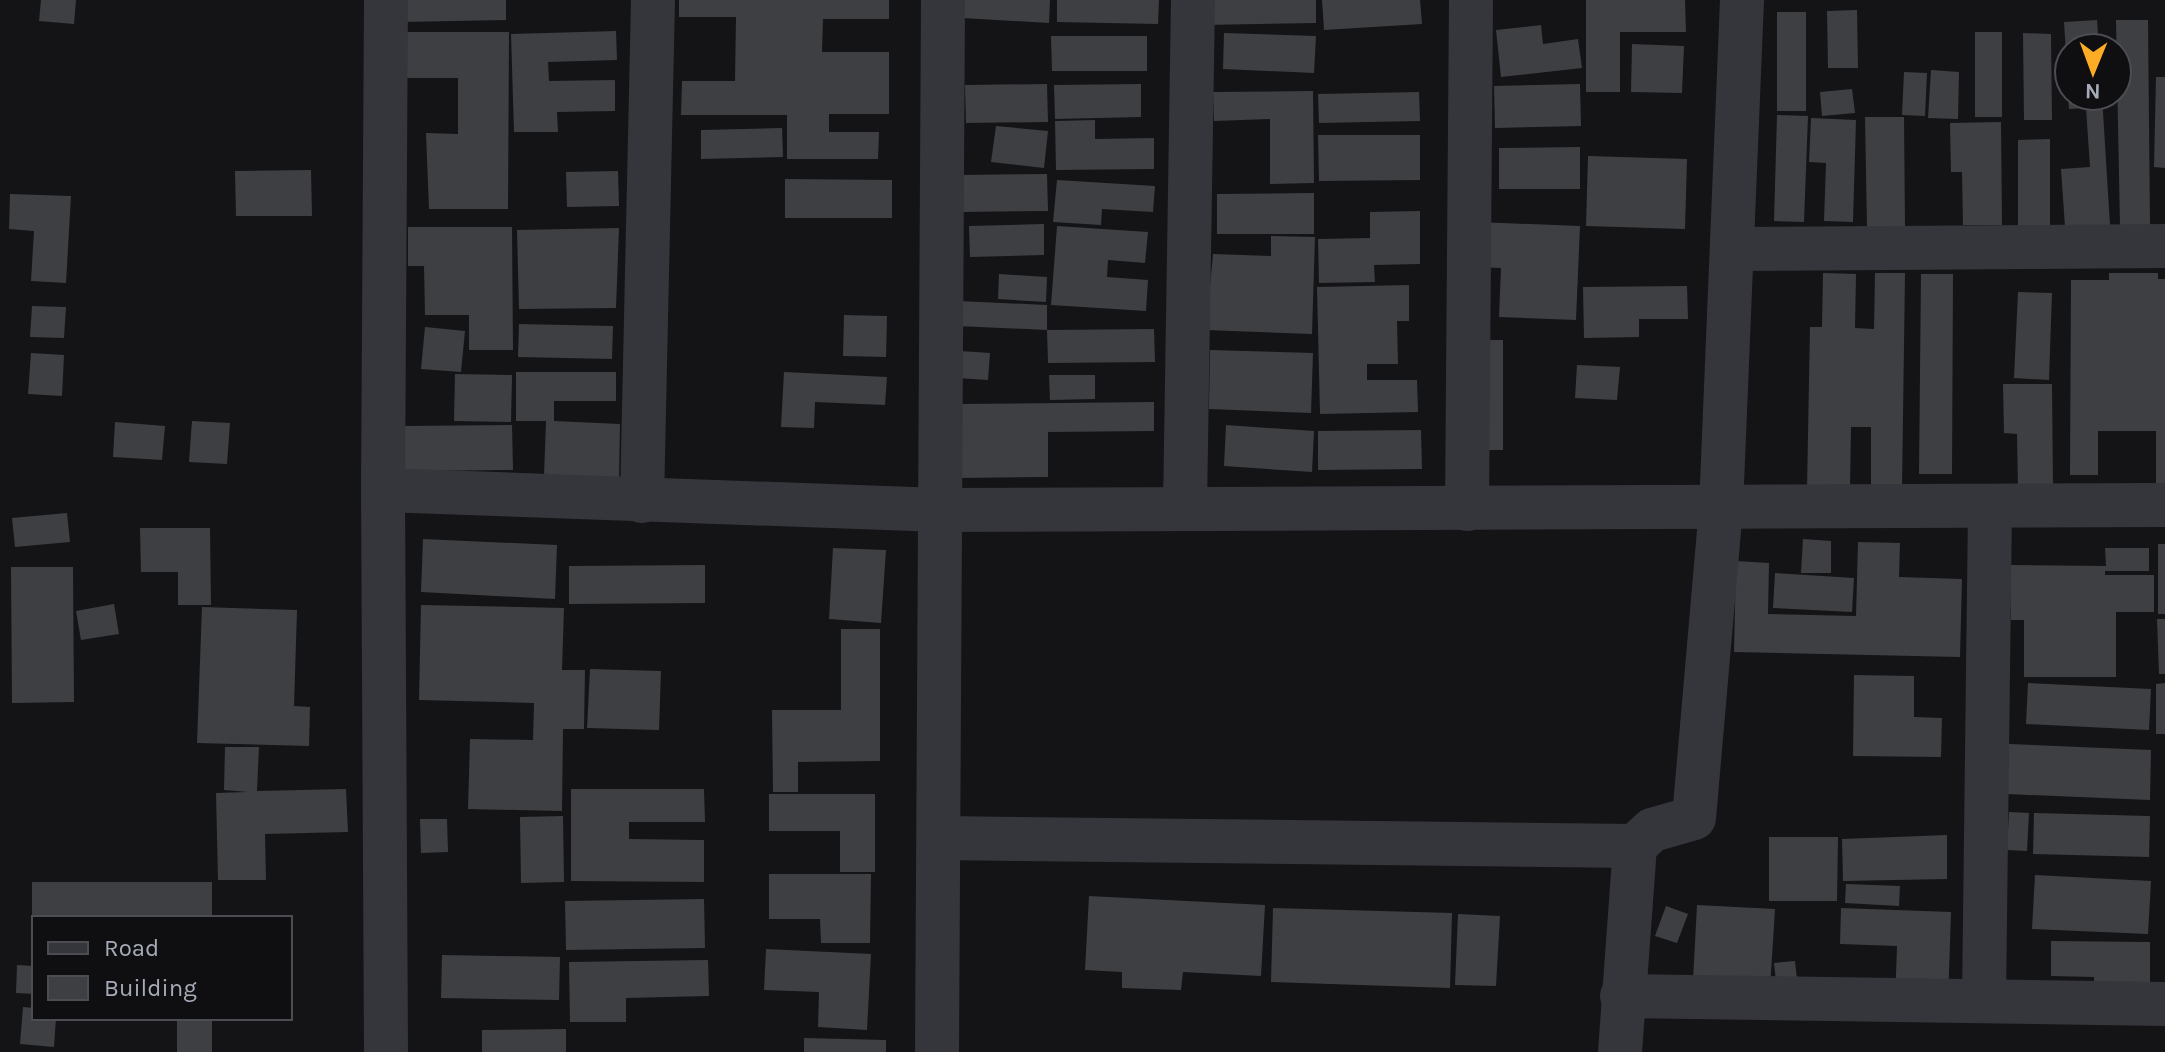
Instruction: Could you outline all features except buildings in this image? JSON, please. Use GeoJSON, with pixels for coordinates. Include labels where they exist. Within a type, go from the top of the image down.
{"type":"FeatureCollection","features":[{"type":"Feature","properties":{"kind":"street"},"geometry":{"type":"LineString","coordinates":[[386,0],[383,490],[386,1052]]}},
{"type":"Feature","properties":{"kind":"street"},"geometry":{"type":"LineString","coordinates":[[642,501],[653,0]]}},
{"type":"Feature","properties":{"kind":"street"},"geometry":{"type":"LineString","coordinates":[[937,1052],[943,0]]}},
{"type":"Feature","properties":{"kind":"street"},"geometry":{"type":"LineString","coordinates":[[1185,508],[1193,0]]}},
{"type":"Feature","properties":{"kind":"street"},"geometry":{"type":"LineString","coordinates":[[1467,509],[1471,0]]}},
{"type":"Feature","properties":{"kind":"street"},"geometry":{"type":"LineString","coordinates":[[1620,1052],[1635,846],[1652,830],[1694,818],[1721,508],[1742,0]]}},
{"type":"Feature","properties":{"kind":"street"},"geometry":{"type":"LineString","coordinates":[[1734,249],[2165,246]]}},
{"type":"Feature","properties":{"kind":"street"},"geometry":{"type":"LineString","coordinates":[[383,490],[940,510],[2165,505]]}},
{"type":"Feature","properties":{"kind":"street"},"geometry":{"type":"LineString","coordinates":[[1984,1001],[1990,507]]}},
{"type":"Feature","properties":{"kind":"street"},"geometry":{"type":"LineString","coordinates":[[939,838],[1635,846]]}},
{"type":"Feature","properties":{"kind":"street"},"geometry":{"type":"LineString","coordinates":[[1622,996],[2165,1004]]}}]}
